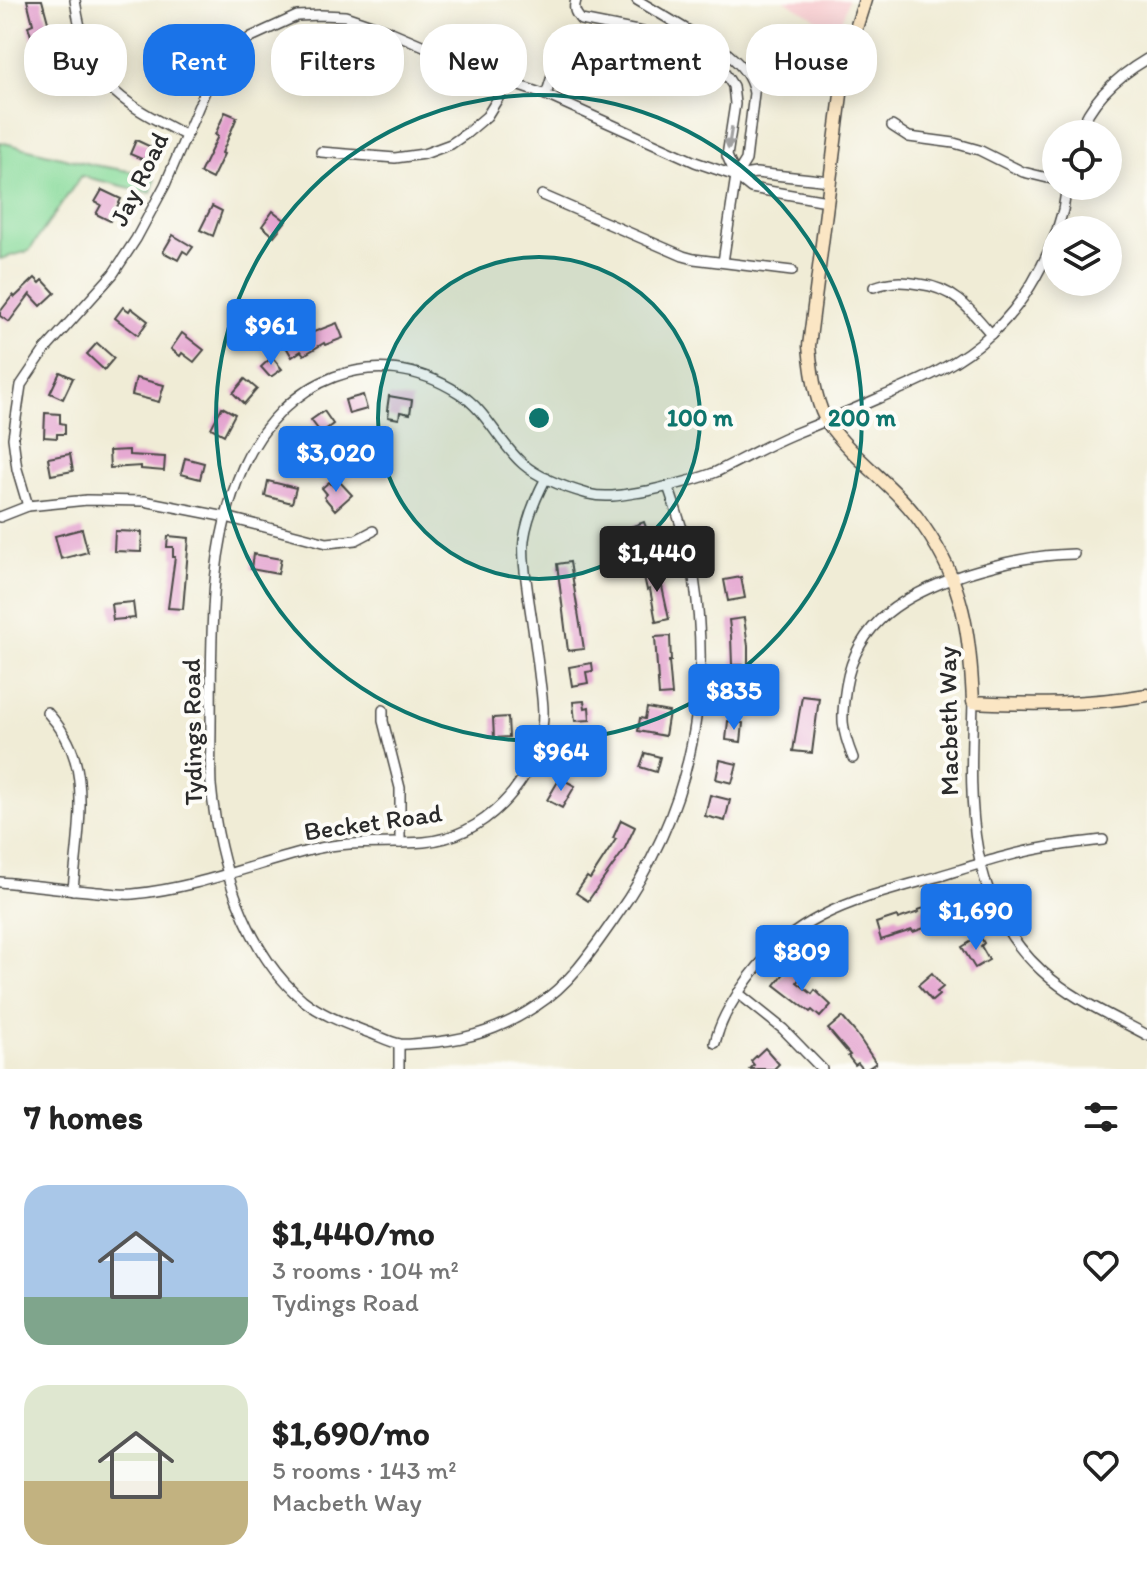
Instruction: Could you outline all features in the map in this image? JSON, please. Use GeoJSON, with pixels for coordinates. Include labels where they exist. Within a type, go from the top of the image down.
{"type":"FeatureCollection","features":[{"type":"Feature","properties":{"kind":"street"},"geometry":{"type":"LineString","coordinates":[[75,0],[85,49],[104,82],[139,111],[185,135]]}},
{"type":"Feature","properties":{"kind":"street"},"geometry":{"type":"LineString","coordinates":[[576,0],[574,7],[581,20],[663,36],[724,72],[733,86],[735,104],[727,156],[736,176]]}},
{"type":"Feature","properties":{"kind":"street"},"geometry":{"type":"LineString","coordinates":[[637,0],[728,54],[741,65],[752,83],[754,93],[746,160],[736,176],[723,262]]}},
{"type":"Feature","properties":{"kind":"street","name":"Macbeth Way"},"geometry":{"type":"LineString","coordinates":[[865,0],[845,63],[809,346],[811,373],[826,421],[923,524],[940,552],[964,611],[971,653],[973,829],[979,863],[1007,929],[1043,973],[1147,1035]]}},
{"type":"Feature","properties":{"kind":"street","name":"Jay Road"},"geometry":{"type":"LineString","coordinates":[[28,506],[17,469],[13,438],[21,385],[44,351],[113,274],[136,239],[165,185],[212,75],[225,57],[251,37],[297,16],[345,16],[420,44]]}},
{"type":"Feature","properties":{"kind":"street"},"geometry":{"type":"LineString","coordinates":[[1086,120],[1112,84],[1147,59]]}},
{"type":"Feature","properties":{"kind":"street"},"geometry":{"type":"LineString","coordinates":[[321,152],[395,158],[424,154],[451,144],[467,133],[487,116],[499,96]]}},
{"type":"Feature","properties":{"kind":"street","name":"Jay Road"},"geometry":{"type":"LineString","coordinates":[[548,96],[695,162],[736,176],[751,188],[827,201]]}},
{"type":"Feature","properties":{"kind":"street"},"geometry":{"type":"LineString","coordinates":[[892,126],[909,137],[979,150],[1023,172],[1042,177]]}},
{"type":"Feature","properties":{"kind":"street","name":"Jay Road"},"geometry":{"type":"LineString","coordinates":[[736,176],[756,173],[830,181]]}},
{"type":"Feature","properties":{"kind":"street"},"geometry":{"type":"LineString","coordinates":[[542,195],[683,256],[792,271]]}},
{"type":"Feature","properties":{"kind":"street","name":"Tydings Road"},"geometry":{"type":"LineString","coordinates":[[668,486],[694,573],[701,676],[696,726],[686,770],[662,841],[627,902],[569,980],[540,1004],[491,1030],[468,1038],[399,1044],[328,1017],[284,982],[254,940],[229,874],[211,785],[213,615],[226,517],[242,468],[258,440],[284,407],[323,381],[349,371],[373,368],[418,373],[460,393],[478,409],[524,465],[546,478],[585,493],[627,495],[714,472],[777,441],[932,376],[991,334],[1029,290],[1042,262]]}},
{"type":"Feature","properties":{"kind":"street"},"geometry":{"type":"LineString","coordinates":[[874,287],[901,281],[945,290],[959,299],[991,334]]}},
{"type":"Feature","properties":{"kind":"street","name":"Becket Road"},"geometry":{"type":"LineString","coordinates":[[0,882],[129,894],[165,890],[317,848],[344,844],[427,842],[480,822],[511,795],[524,778],[534,758],[542,723],[542,698],[524,542],[528,520],[546,478]]}},
{"type":"Feature","properties":{"kind":"street"},"geometry":{"type":"LineString","coordinates":[[0,517],[28,506],[87,500],[144,501],[226,517],[327,543],[356,540],[373,531]]}},
{"type":"Feature","properties":{"kind":"street"},"geometry":{"type":"LineString","coordinates":[[853,758],[842,726],[848,676],[855,654],[878,621],[914,595],[952,579],[1020,558],[1074,554]]}},
{"type":"Feature","properties":{"kind":"street"},"geometry":{"type":"LineString","coordinates":[[973,702],[1035,705],[1107,701],[1147,695]]}},
{"type":"Feature","properties":{"kind":"street"},"geometry":{"type":"LineString","coordinates":[[383,710],[400,788],[400,843]]}},
{"type":"Feature","properties":{"kind":"street"},"geometry":{"type":"LineString","coordinates":[[47,712],[60,727],[76,762],[80,809],[73,890]]}},
{"type":"Feature","properties":{"kind":"street"},"geometry":{"type":"LineString","coordinates":[[715,1043],[725,1011],[755,967],[811,920],[869,896],[979,863],[1047,847],[1103,840]]}},
{"type":"Feature","properties":{"kind":"street"},"geometry":{"type":"LineString","coordinates":[[738,993],[783,1029],[822,1069]]}},
{"type":"Feature","properties":{"kind":"street"},"geometry":{"type":"LineString","coordinates":[[399,1044],[399,1069]]}},
{"type":"Feature","properties":{"kind":"shaded area"},"geometry":{"type":"Polygon","coordinates":[[[784,0],[848,0],[841,24],[825,24],[784,0]]]}},
{"type":"Feature","properties":{"kind":"green space"},"geometry":{"type":"Polygon","coordinates":[[[0,142],[141,173],[155,180],[151,193],[81,176],[29,251],[0,259],[0,142]]]}},
{"type":"Feature","properties":{"kind":"building"},"geometry":{"type":"Polygon","coordinates":[[[27,0],[42,0],[48,24],[33,24],[27,0]]]}},
{"type":"Feature","properties":{"kind":"building"},"geometry":{"type":"Polygon","coordinates":[[[225,112],[237,117],[212,179],[200,173],[218,136],[215,135],[225,112]]]}},
{"type":"Feature","properties":{"kind":"building"},"geometry":{"type":"Polygon","coordinates":[[[136,140],[151,147],[144,160],[130,154],[136,140]]]}},
{"type":"Feature","properties":{"kind":"building"},"geometry":{"type":"Polygon","coordinates":[[[102,190],[121,199],[110,221],[96,214],[101,205],[95,202],[102,190]]]}},
{"type":"Feature","properties":{"kind":"building"},"geometry":{"type":"Polygon","coordinates":[[[212,206],[222,211],[213,236],[200,230],[212,206]]]}},
{"type":"Feature","properties":{"kind":"building"},"geometry":{"type":"Polygon","coordinates":[[[273,211],[286,221],[274,236],[262,226],[273,211]]]}},
{"type":"Feature","properties":{"kind":"building"},"geometry":{"type":"Polygon","coordinates":[[[173,235],[193,247],[188,254],[183,251],[178,260],[163,252],[173,235]]]}},
{"type":"Feature","properties":{"kind":"building"},"geometry":{"type":"Polygon","coordinates":[[[35,278],[40,283],[43,280],[55,293],[41,306],[30,294],[9,322],[0,316],[13,295],[15,297],[35,278]]]}},
{"type":"Feature","properties":{"kind":"building"},"geometry":{"type":"Polygon","coordinates":[[[123,307],[129,311],[131,308],[148,321],[138,335],[115,318],[123,307]]]}},
{"type":"Feature","properties":{"kind":"building"},"geometry":{"type":"Polygon","coordinates":[[[337,323],[343,338],[324,343],[304,355],[301,351],[292,357],[285,345],[305,333],[337,323]]]}},
{"type":"Feature","properties":{"kind":"building"},"geometry":{"type":"Polygon","coordinates":[[[182,333],[204,350],[194,362],[171,349],[182,333]]]}},
{"type":"Feature","properties":{"kind":"building"},"geometry":{"type":"Polygon","coordinates":[[[97,343],[114,358],[104,370],[87,354],[97,343]]]}},
{"type":"Feature","properties":{"kind":"building"},"geometry":{"type":"Polygon","coordinates":[[[272,357],[282,369],[269,376],[261,367],[272,357]]]}},
{"type":"Feature","properties":{"kind":"building"},"geometry":{"type":"Polygon","coordinates":[[[60,372],[73,378],[63,399],[50,393],[60,372]]]}},
{"type":"Feature","properties":{"kind":"building"},"geometry":{"type":"Polygon","coordinates":[[[136,378],[164,385],[159,402],[132,395],[136,378]]]}},
{"type":"Feature","properties":{"kind":"building"},"geometry":{"type":"Polygon","coordinates":[[[245,379],[257,389],[244,404],[233,393],[245,379]]]}},
{"type":"Feature","properties":{"kind":"building"},"geometry":{"type":"Polygon","coordinates":[[[363,395],[367,409],[349,414],[345,400],[363,395]]]}},
{"type":"Feature","properties":{"kind":"building"},"geometry":{"type":"Polygon","coordinates":[[[389,396],[412,400],[410,414],[400,412],[399,419],[388,417],[389,396]]]}},
{"type":"Feature","properties":{"kind":"building"},"geometry":{"type":"Polygon","coordinates":[[[222,407],[235,414],[224,435],[211,428],[222,407]]]}},
{"type":"Feature","properties":{"kind":"building"},"geometry":{"type":"Polygon","coordinates":[[[324,411],[333,424],[321,433],[311,420],[324,411]]]}},
{"type":"Feature","properties":{"kind":"building"},"geometry":{"type":"Polygon","coordinates":[[[45,413],[60,414],[60,423],[65,424],[65,434],[57,434],[57,438],[44,437],[45,413]]]}},
{"type":"Feature","properties":{"kind":"building"},"geometry":{"type":"Polygon","coordinates":[[[298,436],[311,446],[295,468],[282,458],[298,436]]]}},
{"type":"Feature","properties":{"kind":"building"},"geometry":{"type":"Polygon","coordinates":[[[129,450],[129,455],[165,457],[164,471],[141,469],[141,466],[110,468],[109,451],[129,450]]]}},
{"type":"Feature","properties":{"kind":"building"},"geometry":{"type":"Polygon","coordinates":[[[70,454],[73,471],[51,475],[48,458],[70,454]]]}},
{"type":"Feature","properties":{"kind":"building"},"geometry":{"type":"Polygon","coordinates":[[[185,458],[204,463],[200,479],[181,474],[185,458]]]}},
{"type":"Feature","properties":{"kind":"building"},"geometry":{"type":"Polygon","coordinates":[[[268,481],[296,488],[292,503],[265,496],[268,481]]]}},
{"type":"Feature","properties":{"kind":"building"},"geometry":{"type":"Polygon","coordinates":[[[339,481],[352,495],[335,510],[324,497],[327,494],[322,488],[329,482],[333,486],[339,481]]]}},
{"type":"Feature","properties":{"kind":"building"},"geometry":{"type":"Polygon","coordinates":[[[644,522],[654,550],[640,555],[630,527],[644,522]]]}},
{"type":"Feature","properties":{"kind":"building"},"geometry":{"type":"Polygon","coordinates":[[[82,529],[88,552],[61,559],[55,536],[82,529]]]}},
{"type":"Feature","properties":{"kind":"building"},"geometry":{"type":"Polygon","coordinates":[[[115,531],[142,532],[141,552],[114,551],[115,531]]]}},
{"type":"Feature","properties":{"kind":"building"},"geometry":{"type":"Polygon","coordinates":[[[168,536],[189,538],[183,609],[168,608],[175,557],[173,547],[167,547],[168,536]]]}},
{"type":"Feature","properties":{"kind":"building"},"geometry":{"type":"Polygon","coordinates":[[[253,554],[281,559],[278,574],[251,569],[253,554]]]}},
{"type":"Feature","properties":{"kind":"building"},"geometry":{"type":"Polygon","coordinates":[[[570,562],[584,649],[568,651],[557,564],[570,562]]]}},
{"type":"Feature","properties":{"kind":"building"},"geometry":{"type":"Polygon","coordinates":[[[658,568],[669,619],[656,622],[650,589],[647,590],[643,572],[658,568]]]}},
{"type":"Feature","properties":{"kind":"building"},"geometry":{"type":"Polygon","coordinates":[[[741,577],[745,598],[728,601],[724,580],[741,577]]]}},
{"type":"Feature","properties":{"kind":"building"},"geometry":{"type":"Polygon","coordinates":[[[133,602],[135,618],[113,620],[111,604],[133,602]]]}},
{"type":"Feature","properties":{"kind":"building"},"geometry":{"type":"Polygon","coordinates":[[[744,618],[748,665],[732,665],[729,620],[744,618]]]}},
{"type":"Feature","properties":{"kind":"building"},"geometry":{"type":"Polygon","coordinates":[[[670,636],[672,695],[659,696],[655,637],[670,636]]]}},
{"type":"Feature","properties":{"kind":"building"},"geometry":{"type":"Polygon","coordinates":[[[592,663],[593,671],[586,672],[588,683],[572,686],[569,667],[592,663]]]}},
{"type":"Feature","properties":{"kind":"building"},"geometry":{"type":"Polygon","coordinates":[[[731,681],[758,682],[754,702],[731,701],[731,681]]]}},
{"type":"Feature","properties":{"kind":"building"},"geometry":{"type":"Polygon","coordinates":[[[802,696],[819,698],[812,753],[793,751],[802,696]]]}},
{"type":"Feature","properties":{"kind":"building"},"geometry":{"type":"Polygon","coordinates":[[[584,701],[585,708],[589,707],[590,720],[575,721],[573,702],[584,701]]]}},
{"type":"Feature","properties":{"kind":"building"},"geometry":{"type":"Polygon","coordinates":[[[647,708],[669,712],[665,736],[638,731],[640,718],[645,719],[647,708]]]}},
{"type":"Feature","properties":{"kind":"building"},"geometry":{"type":"Polygon","coordinates":[[[508,717],[509,737],[494,738],[493,718],[508,717]]]}},
{"type":"Feature","properties":{"kind":"building"},"geometry":{"type":"Polygon","coordinates":[[[728,721],[743,723],[741,742],[726,740],[728,721]]]}},
{"type":"Feature","properties":{"kind":"building"},"geometry":{"type":"Polygon","coordinates":[[[571,744],[583,748],[581,755],[585,756],[580,771],[565,767],[571,744]]]}},
{"type":"Feature","properties":{"kind":"building"},"geometry":{"type":"Polygon","coordinates":[[[645,753],[660,757],[656,772],[640,767],[645,753]]]}},
{"type":"Feature","properties":{"kind":"building"},"geometry":{"type":"Polygon","coordinates":[[[720,760],[737,764],[732,783],[716,779],[720,760]]]}},
{"type":"Feature","properties":{"kind":"building"},"geometry":{"type":"Polygon","coordinates":[[[560,778],[575,786],[562,808],[547,800],[560,778]]]}},
{"type":"Feature","properties":{"kind":"building"},"geometry":{"type":"Polygon","coordinates":[[[710,795],[730,800],[725,821],[705,816],[710,795]]]}},
{"type":"Feature","properties":{"kind":"building"},"geometry":{"type":"Polygon","coordinates":[[[621,820],[635,827],[624,850],[588,901],[576,893],[587,877],[590,879],[616,839],[613,838],[621,820]]]}},
{"type":"Feature","properties":{"kind":"building"},"geometry":{"type":"Polygon","coordinates":[[[963,900],[968,917],[948,923],[947,920],[881,940],[876,923],[897,916],[898,919],[927,907],[928,911],[963,900]]]}},
{"type":"Feature","properties":{"kind":"building"},"geometry":{"type":"Polygon","coordinates":[[[980,936],[984,943],[981,946],[989,960],[975,968],[962,947],[980,936]]]}},
{"type":"Feature","properties":{"kind":"building"},"geometry":{"type":"Polygon","coordinates":[[[790,966],[802,975],[797,982],[812,994],[815,990],[831,1005],[820,1017],[775,985],[790,966]]]}},
{"type":"Feature","properties":{"kind":"building"},"geometry":{"type":"Polygon","coordinates":[[[932,973],[943,987],[932,1001],[918,985],[932,973]]]}},
{"type":"Feature","properties":{"kind":"building"},"geometry":{"type":"Polygon","coordinates":[[[842,1017],[876,1063],[867,1069],[858,1063],[855,1065],[828,1029],[842,1017]]]}},
{"type":"Feature","properties":{"kind":"building"},"geometry":{"type":"Polygon","coordinates":[[[765,1048],[779,1064],[774,1069],[750,1069],[754,1065],[751,1061],[765,1048]]]}}]}
